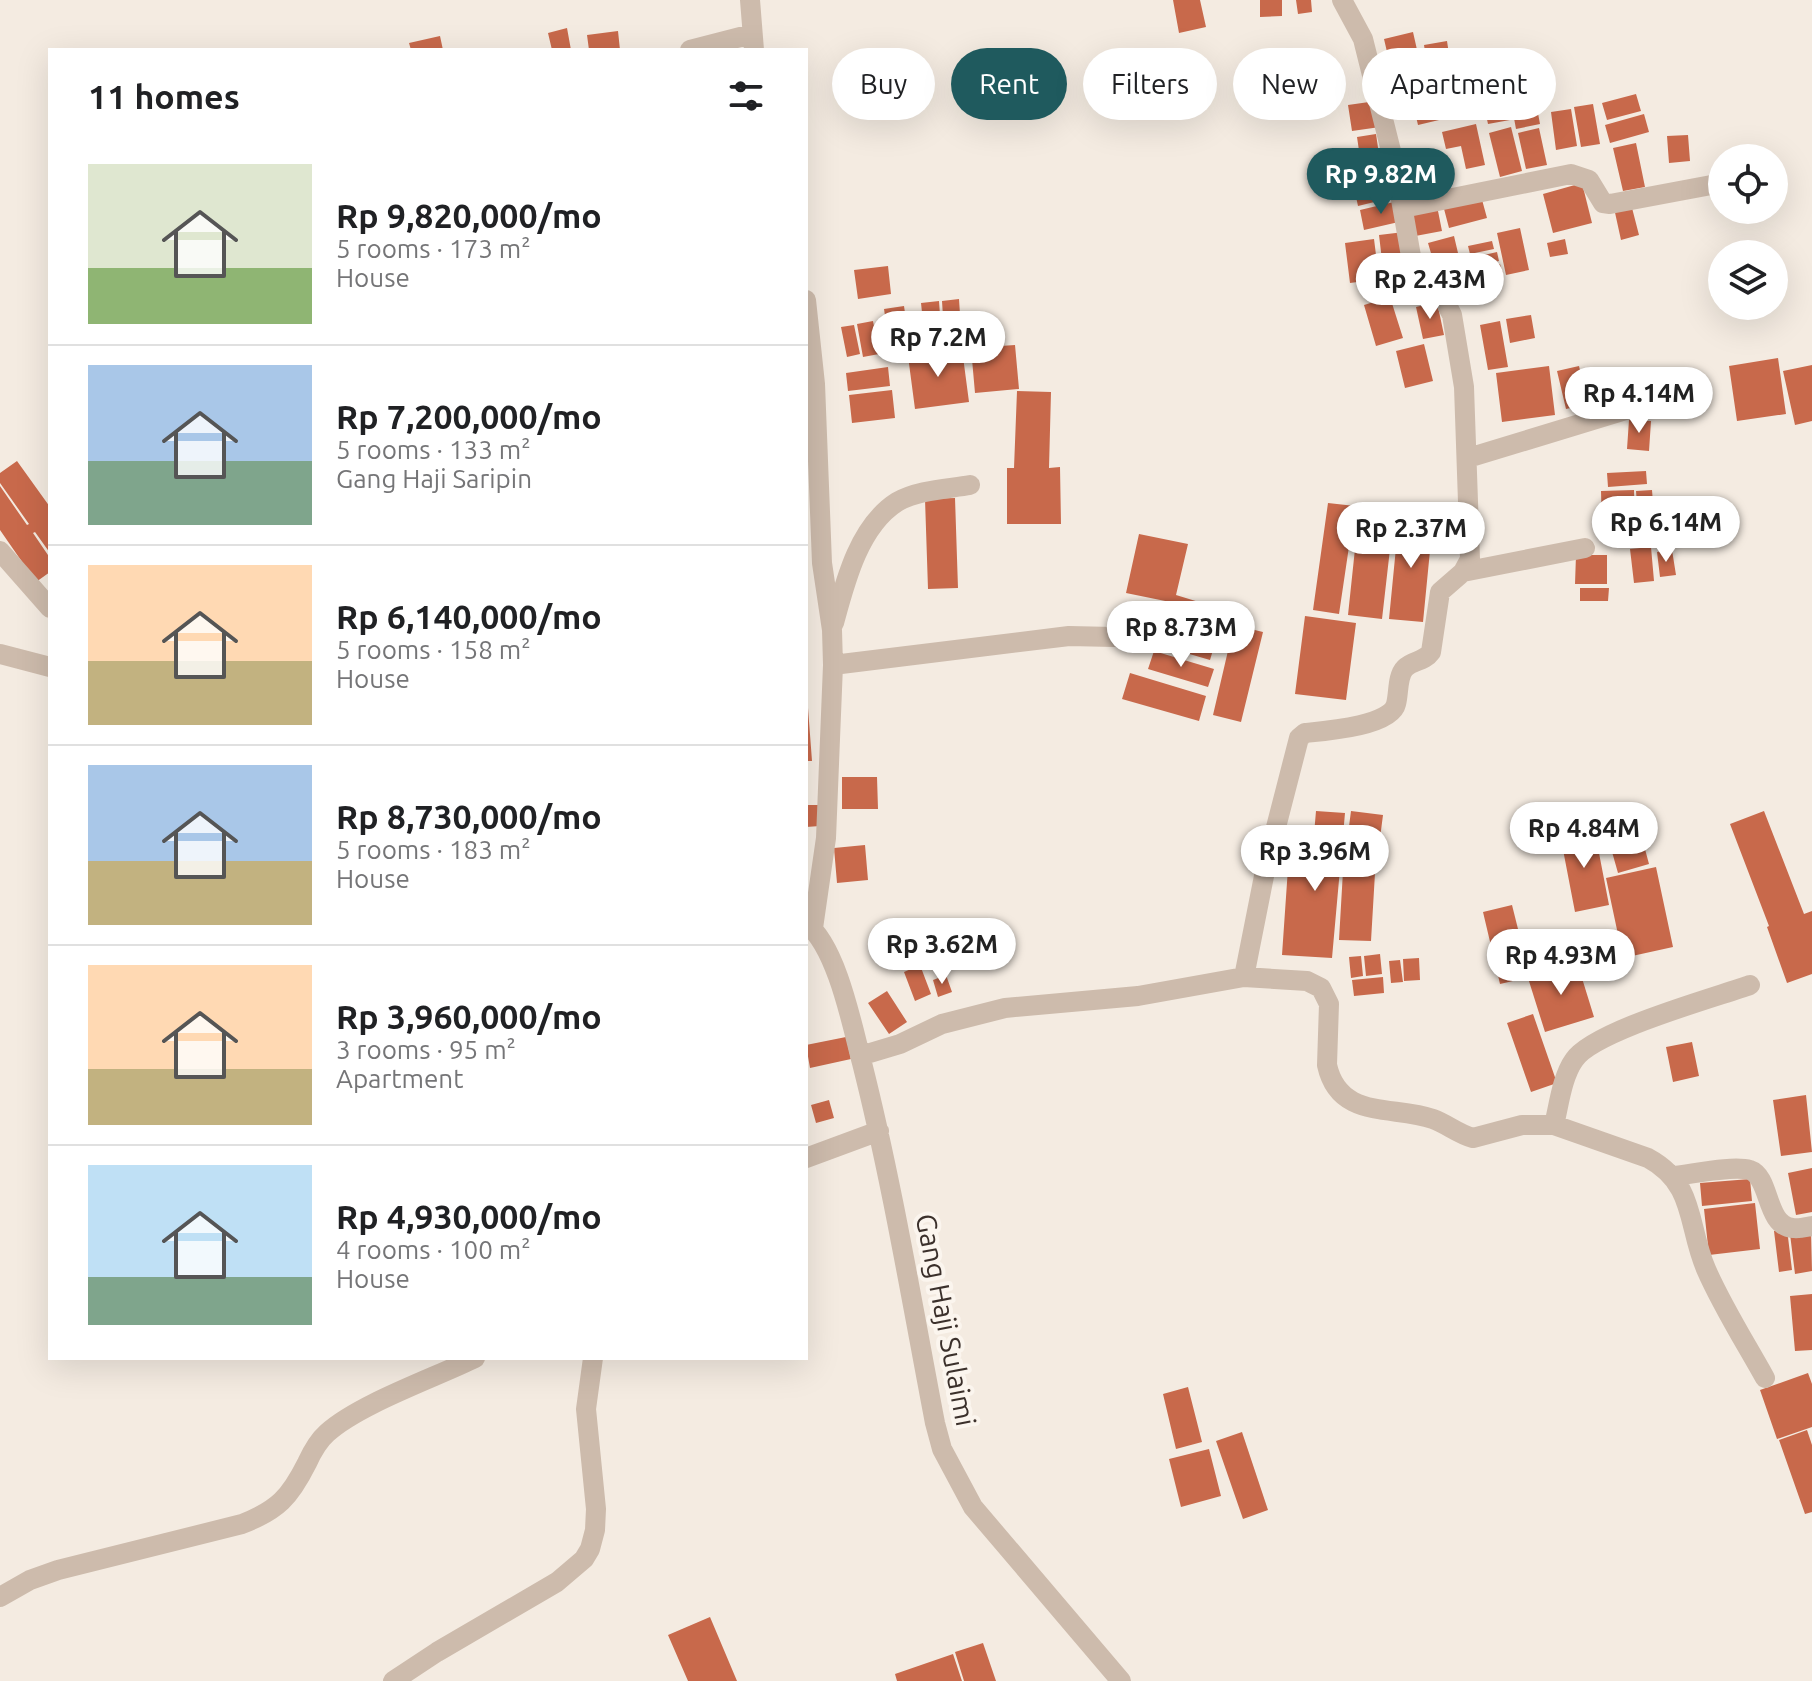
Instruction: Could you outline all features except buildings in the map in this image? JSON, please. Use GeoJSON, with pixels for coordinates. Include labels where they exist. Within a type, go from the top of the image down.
{"type":"FeatureCollection","features":[{"type":"Feature","properties":{"kind":"street"},"geometry":{"type":"LineString","coordinates":[[706,48],[753,42],[750,0]]}},
{"type":"Feature","properties":{"kind":"street"},"geometry":{"type":"LineString","coordinates":[[1244,977],[1266,866],[1299,738],[1305,733],[1354,726],[1389,716],[1395,710],[1401,674],[1405,668],[1427,658],[1431,652],[1440,592],[1463,572],[1470,559],[1464,387],[1452,315],[1445,301],[1417,284],[1403,208],[1363,39],[1342,0]]}},
{"type":"Feature","properties":{"kind":"street"},"geometry":{"type":"LineString","coordinates":[[1403,208],[1571,174],[1589,180],[1603,203],[1610,204],[1708,186]]}},
{"type":"Feature","properties":{"kind":"street"},"geometry":{"type":"LineString","coordinates":[[808,319],[815,384],[822,563],[832,630],[833,665],[826,838],[809,925]]}},
{"type":"Feature","properties":{"kind":"street"},"geometry":{"type":"LineString","coordinates":[[1468,458],[1675,395]]}},
{"type":"Feature","properties":{"kind":"street"},"geometry":{"type":"LineString","coordinates":[[832,630],[842,592],[871,526],[899,501],[923,493],[970,485]]}},
{"type":"Feature","properties":{"kind":"street"},"geometry":{"type":"LineString","coordinates":[[1463,572],[1585,548]]}},
{"type":"Feature","properties":{"kind":"street"},"geometry":{"type":"LineString","coordinates":[[0,551],[48,606]]}},
{"type":"Feature","properties":{"kind":"street"},"geometry":{"type":"LineString","coordinates":[[833,665],[1069,636],[1114,637]]}},
{"type":"Feature","properties":{"kind":"street"},"geometry":{"type":"LineString","coordinates":[[0,654],[48,666]]}},
{"type":"Feature","properties":{"kind":"street","name":"Gang Haji Sulaimi"},"geometry":{"type":"LineString","coordinates":[[809,925],[828,955],[847,1002],[879,1131],[942,1449],[973,1507],[1121,1681]]}},
{"type":"Feature","properties":{"kind":"street"},"geometry":{"type":"LineString","coordinates":[[860,1056],[900,1044],[942,1024],[1005,1008],[1138,996],[1244,977],[1307,981],[1321,988],[1329,1004],[1329,1075],[1334,1085],[1351,1101],[1365,1107],[1432,1119],[1473,1138],[1522,1125],[1554,1125],[1648,1158],[1674,1176],[1689,1207],[1705,1268],[1765,1378]]}},
{"type":"Feature","properties":{"kind":"street"},"geometry":{"type":"LineString","coordinates":[[1554,1125],[1568,1073],[1584,1049],[1608,1035],[1750,985]]}},
{"type":"Feature","properties":{"kind":"street"},"geometry":{"type":"LineString","coordinates":[[808,1157],[879,1131]]}},
{"type":"Feature","properties":{"kind":"street"},"geometry":{"type":"LineString","coordinates":[[1674,1176],[1739,1169],[1752,1171],[1758,1177],[1779,1221],[1793,1228],[1812,1226]]}},
{"type":"Feature","properties":{"kind":"street"},"geometry":{"type":"LineString","coordinates":[[0,1597],[30,1580],[89,1560],[242,1524],[266,1515],[294,1488],[314,1448],[335,1427],[380,1402],[471,1360]]}},
{"type":"Feature","properties":{"kind":"street"},"geometry":{"type":"LineString","coordinates":[[393,1681],[557,1582],[584,1559],[595,1530],[596,1509],[586,1409],[593,1360]]}}]}
